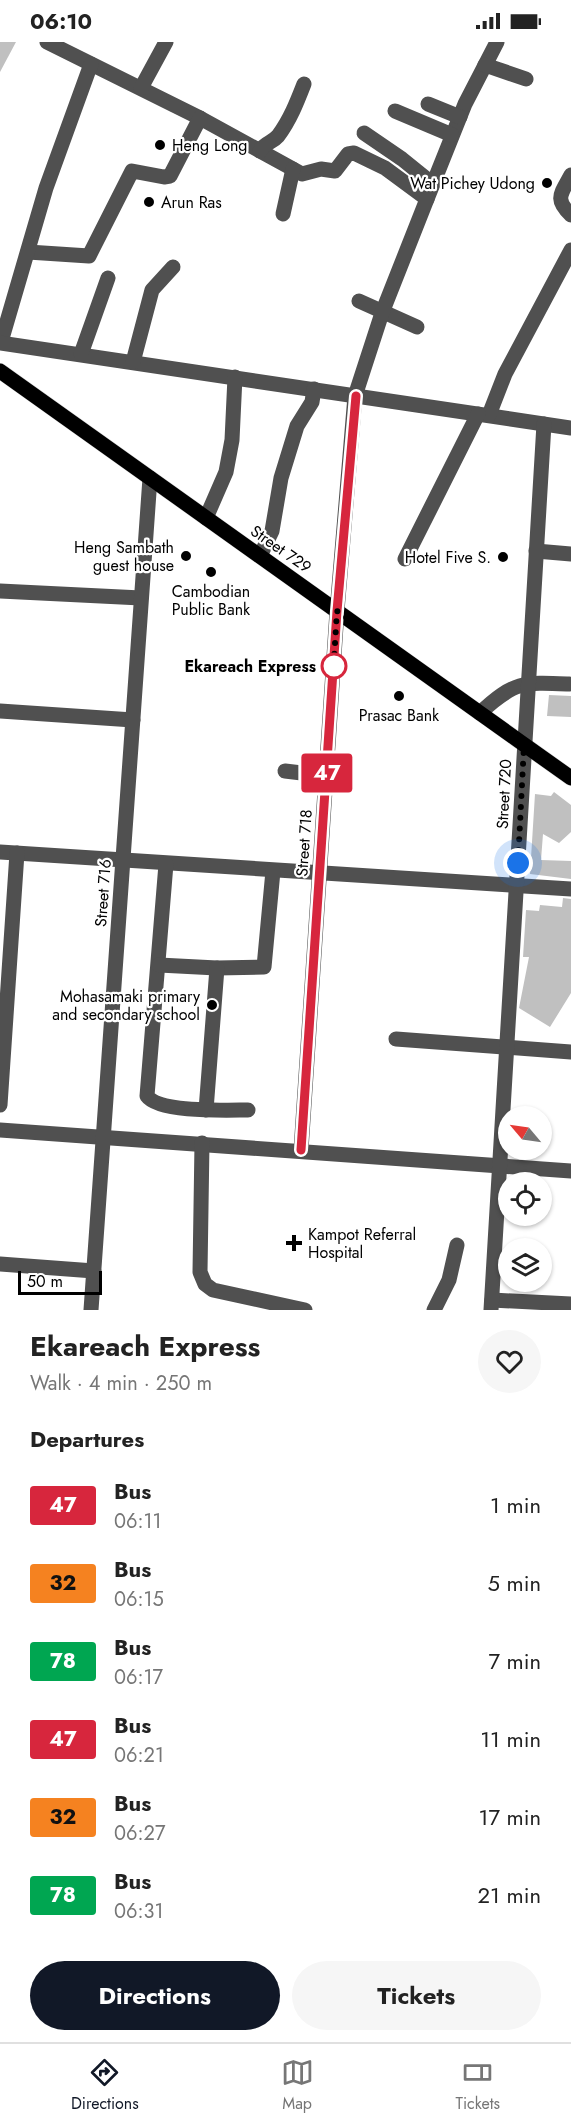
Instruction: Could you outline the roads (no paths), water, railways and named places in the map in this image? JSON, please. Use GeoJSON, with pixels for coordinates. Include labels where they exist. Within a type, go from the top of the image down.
{"type":"FeatureCollection","features":[{"type":"Feature","properties":{"kind":"main road","name":"Street 729"},"geometry":{"type":"LineString","coordinates":[[0,371],[571,778]]}},
{"type":"Feature","properties":{"kind":"street"},"geometry":{"type":"LineString","coordinates":[[47,42],[200,118],[302,174],[321,168],[335,171],[348,154],[354,153],[385,168],[427,199]]}},
{"type":"Feature","properties":{"kind":"street"},"geometry":{"type":"LineString","coordinates":[[141,88],[166,42]]}},
{"type":"Feature","properties":{"kind":"street","name":"Street 718"},"geometry":{"type":"LineString","coordinates":[[301,1150],[337,611],[356,396],[382,313],[452,135],[494,43]]}},
{"type":"Feature","properties":{"kind":"street"},"geometry":{"type":"LineString","coordinates":[[91,64],[46,188],[0,343],[571,428]]}},
{"type":"Feature","properties":{"kind":"street"},"geometry":{"type":"LineString","coordinates":[[485,65],[526,79]]}},
{"type":"Feature","properties":{"kind":"street"},"geometry":{"type":"LineString","coordinates":[[260,151],[262,146],[275,139],[286,125],[304,84]]}},
{"type":"Feature","properties":{"kind":"street"},"geometry":{"type":"LineString","coordinates":[[428,104],[460,117]]}},
{"type":"Feature","properties":{"kind":"street"},"geometry":{"type":"LineString","coordinates":[[395,111],[452,135]]}},
{"type":"Feature","properties":{"kind":"street"},"geometry":{"type":"LineString","coordinates":[[28,252],[89,256],[132,171],[164,177],[171,176],[200,118]]}},
{"type":"Feature","properties":{"kind":"street"},"geometry":{"type":"LineString","coordinates":[[364,133],[433,184]]}},
{"type":"Feature","properties":{"kind":"street"},"geometry":{"type":"LineString","coordinates":[[283,214],[292,169]]}},
{"type":"Feature","properties":{"kind":"street"},"geometry":{"type":"LineString","coordinates":[[571,175],[559,200],[561,206],[571,215]]}},
{"type":"Feature","properties":{"kind":"street"},"geometry":{"type":"LineString","coordinates":[[405,559],[571,250]]}},
{"type":"Feature","properties":{"kind":"street"},"geometry":{"type":"LineString","coordinates":[[133,362],[152,290],[173,267]]}},
{"type":"Feature","properties":{"kind":"street"},"geometry":{"type":"LineString","coordinates":[[81,354],[108,279]]}},
{"type":"Feature","properties":{"kind":"street"},"geometry":{"type":"LineString","coordinates":[[359,302],[417,327]]}},
{"type":"Feature","properties":{"kind":"street"},"geometry":{"type":"LineString","coordinates":[[206,518],[226,472],[232,440],[235,377]]}},
{"type":"Feature","properties":{"kind":"street"},"geometry":{"type":"LineString","coordinates":[[260,556],[272,531],[281,478],[297,426],[312,402],[314,389]]}},
{"type":"Feature","properties":{"kind":"street","name":"Street 720"},"geometry":{"type":"LineString","coordinates":[[492,1305],[544,424]]}},
{"type":"Feature","properties":{"kind":"street","name":"Street 716"},"geometry":{"type":"LineString","coordinates":[[91,1310],[150,478]]}},
{"type":"Feature","properties":{"kind":"street"},"geometry":{"type":"LineString","coordinates":[[536,551],[571,554]]}},
{"type":"Feature","properties":{"kind":"street"},"geometry":{"type":"LineString","coordinates":[[0,591],[141,598]]}},
{"type":"Feature","properties":{"kind":"street"},"geometry":{"type":"LineString","coordinates":[[480,713],[501,694],[528,682],[569,684]]}},
{"type":"Feature","properties":{"kind":"street"},"geometry":{"type":"LineString","coordinates":[[0,711],[133,720]]}},
{"type":"Feature","properties":{"kind":"street"},"geometry":{"type":"LineString","coordinates":[[285,771],[327,776]]}},
{"type":"Feature","properties":{"kind":"street"},"geometry":{"type":"LineString","coordinates":[[0,852],[571,889]]}},
{"type":"Feature","properties":{"kind":"street"},"geometry":{"type":"LineString","coordinates":[[0,1105],[16,853]]}},
{"type":"Feature","properties":{"kind":"street"},"geometry":{"type":"LineString","coordinates":[[166,864],[147,1096],[156,1104],[206,1110],[249,1110]]}},
{"type":"Feature","properties":{"kind":"street"},"geometry":{"type":"LineString","coordinates":[[159,965],[217,968],[264,967],[273,871]]}},
{"type":"Feature","properties":{"kind":"street"},"geometry":{"type":"LineString","coordinates":[[206,1110],[217,968]]}},
{"type":"Feature","properties":{"kind":"street"},"geometry":{"type":"LineString","coordinates":[[396,1039],[571,1052]]}},
{"type":"Feature","properties":{"kind":"street"},"geometry":{"type":"LineString","coordinates":[[0,1130],[571,1171]]}},
{"type":"Feature","properties":{"kind":"street"},"geometry":{"type":"LineString","coordinates":[[202,1143],[200,1272],[205,1284],[224,1293],[305,1310]]}},
{"type":"Feature","properties":{"kind":"street"},"geometry":{"type":"LineString","coordinates":[[434,1310],[449,1280],[457,1245]]}},
{"type":"Feature","properties":{"kind":"street"},"geometry":{"type":"LineString","coordinates":[[0,1264],[94,1271]]}},
{"type":"Feature","properties":{"kind":"street"},"geometry":{"type":"LineString","coordinates":[[492,1305],[571,1304]]}},
{"type":"Feature","properties":{"kind":"place","name":"Heng Long"},"geometry":{"type":"Point","coordinates":[160,145]}},
{"type":"Feature","properties":{"kind":"place","name":"Wat Pichey Udong"},"geometry":{"type":"Point","coordinates":[547,183]}},
{"type":"Feature","properties":{"kind":"place","name":"Arun Ras"},"geometry":{"type":"Point","coordinates":[149,202]}},
{"type":"Feature","properties":{"kind":"place","name":"Heng Sambath guest house"},"geometry":{"type":"Point","coordinates":[186,556]}},
{"type":"Feature","properties":{"kind":"place","name":"Hotel Five S."},"geometry":{"type":"Point","coordinates":[503,557]}},
{"type":"Feature","properties":{"kind":"place","name":"Cambodian Public Bank"},"geometry":{"type":"Point","coordinates":[211,572]}},
{"type":"Feature","properties":{"kind":"place","name":"Ekareach Express"},"geometry":{"type":"Point","coordinates":[334,666]}},
{"type":"Feature","properties":{"kind":"place","name":"Prasac Bank"},"geometry":{"type":"Point","coordinates":[399,696]}},
{"type":"Feature","properties":{"kind":"place","name":"Mohasamaki primary and secondary school"},"geometry":{"type":"Point","coordinates":[212,1005]}},
{"type":"Feature","properties":{"kind":"place","name":"Kampot Referral Hospital"},"geometry":{"type":"Point","coordinates":[294,1243]}}]}
